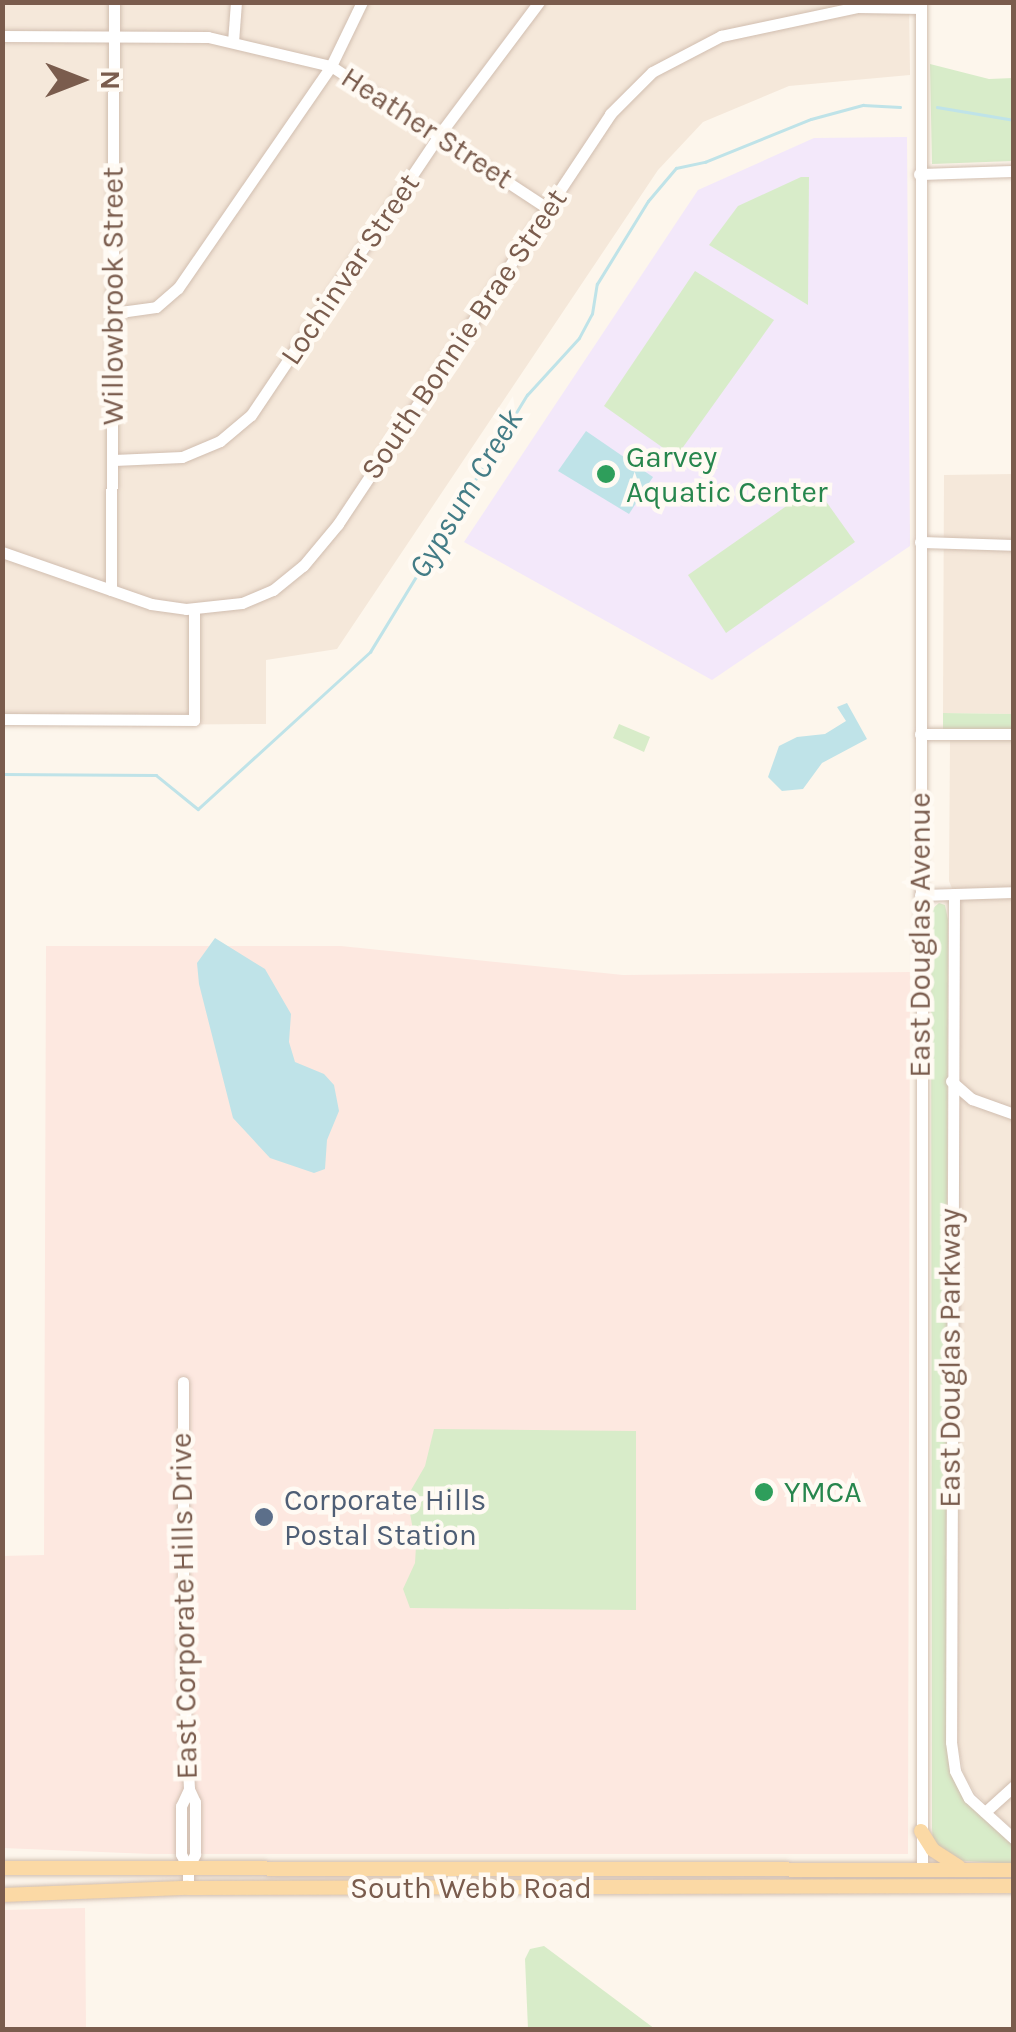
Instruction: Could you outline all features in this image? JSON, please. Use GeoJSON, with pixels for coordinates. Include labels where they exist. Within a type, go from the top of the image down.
{"type":"FeatureCollection","features":[{"type":"Feature","properties":{"kind":"main road"},"geometry":{"type":"LineString","coordinates":[[921,1832],[942,1858],[964,1869]]}},
{"type":"Feature","properties":{"kind":"main road","name":"South Webb Road"},"geometry":{"type":"LineString","coordinates":[[2,1868],[1014,1870]]}},
{"type":"Feature","properties":{"kind":"main road"},"geometry":{"type":"LineString","coordinates":[[894,1886],[922,1868],[940,1886]]}},
{"type":"Feature","properties":{"kind":"main road"},"geometry":{"type":"LineString","coordinates":[[578,1869],[578,1888]]}},
{"type":"Feature","properties":{"kind":"main road","name":"South Webb Road"},"geometry":{"type":"LineString","coordinates":[[2,1895],[188,1888],[1014,1886]]}},
{"type":"Feature","properties":{"kind":"street","name":"Willowbrook Street"},"geometry":{"type":"LineString","coordinates":[[112,590],[114,2]]}},
{"type":"Feature","properties":{"kind":"street"},"geometry":{"type":"LineString","coordinates":[[233,42],[236,2]]}},
{"type":"Feature","properties":{"kind":"street"},"geometry":{"type":"LineString","coordinates":[[112,313],[156,307],[178,288],[332,66],[362,2]]}},
{"type":"Feature","properties":{"kind":"street","name":"Lochinvar Street"},"geometry":{"type":"LineString","coordinates":[[114,460],[182,457],[220,441],[251,415],[439,134],[539,2]]}},
{"type":"Feature","properties":{"kind":"street","name":"East Douglas Avenue"},"geometry":{"type":"LineString","coordinates":[[921,5],[918,174],[922,1868]]}},
{"type":"Feature","properties":{"kind":"street","name":"South Bonnie Brae Street"},"geometry":{"type":"LineString","coordinates":[[2,552],[151,604],[194,610],[242,603],[272,590],[303,566],[338,524],[610,114],[652,72],[721,36],[857,7],[921,5]]}},
{"type":"Feature","properties":{"kind":"street","name":"Heather Street"},"geometry":{"type":"LineString","coordinates":[[2,36],[208,38],[332,66],[548,209]]}},
{"type":"Feature","properties":{"kind":"street"},"geometry":{"type":"LineString","coordinates":[[918,174],[1014,171]]}},
{"type":"Feature","properties":{"kind":"street"},"geometry":{"type":"LineString","coordinates":[[920,542],[1014,545]]}},
{"type":"Feature","properties":{"kind":"street"},"geometry":{"type":"LineString","coordinates":[[2,719],[194,720],[194,610]]}},
{"type":"Feature","properties":{"kind":"street"},"geometry":{"type":"LineString","coordinates":[[920,734],[1014,734]]}},
{"type":"Feature","properties":{"kind":"street"},"geometry":{"type":"LineString","coordinates":[[920,895],[1014,892]]}},
{"type":"Feature","properties":{"kind":"street","name":"East Douglas Parkway"},"geometry":{"type":"LineString","coordinates":[[954,894],[951,1742],[955,1772],[970,1798],[1014,1840]]}},
{"type":"Feature","properties":{"kind":"street"},"geometry":{"type":"LineString","coordinates":[[951,1082],[972,1100],[1014,1114]]}},
{"type":"Feature","properties":{"kind":"street","name":"East Corporate Hills Drive"},"geometry":{"type":"LineString","coordinates":[[182,1382],[183,1652],[189,1788],[181,1806],[180,1854],[188,1868],[188,1888]]}},
{"type":"Feature","properties":{"kind":"street"},"geometry":{"type":"LineString","coordinates":[[985,1812],[1014,1786]]}},
{"type":"Feature","properties":{"kind":"shaded area"},"geometry":{"type":"Polygon","coordinates":[[[2,3],[909,3],[910,75],[789,86],[703,122],[658,170],[337,649],[266,660],[266,724],[3,726],[2,3]]]}},
{"type":"Feature","properties":{"kind":"shaded area"},"geometry":{"type":"Polygon","coordinates":[[[907,137],[910,546],[712,680],[464,542],[698,190],[814,138],[907,137]]]}},
{"type":"Feature","properties":{"kind":"shaded area"},"geometry":{"type":"Polygon","coordinates":[[[1013,474],[1013,714],[943,713],[944,475],[1013,474]]]}},
{"type":"Feature","properties":{"kind":"shaded area"},"geometry":{"type":"Polygon","coordinates":[[[950,740],[1013,740],[1013,1830],[975,1793],[964,1774],[958,1745],[959,906],[949,881],[950,740]]]}},
{"type":"Feature","properties":{"kind":"shaded area"},"geometry":{"type":"Polygon","coordinates":[[[46,946],[341,946],[623,975],[910,972],[908,1854],[150,1854],[3,1848],[2,1556],[44,1555],[46,946]]]}},
{"type":"Feature","properties":{"kind":"shaded area"},"geometry":{"type":"Polygon","coordinates":[[[85,1908],[86,2029],[3,2029],[3,1910],[85,1908]]]}},
{"type":"Feature","properties":{"kind":"green space"},"geometry":{"type":"Polygon","coordinates":[[[930,64],[989,79],[1013,78],[1013,161],[932,164],[930,64]]]}},
{"type":"Feature","properties":{"kind":"green space"},"geometry":{"type":"Polygon","coordinates":[[[801,177],[809,177],[808,305],[709,245],[738,206],[801,177]]]}},
{"type":"Feature","properties":{"kind":"green space"},"geometry":{"type":"Polygon","coordinates":[[[695,271],[774,320],[676,457],[604,406],[695,271]]]}},
{"type":"Feature","properties":{"kind":"green space"},"geometry":{"type":"Polygon","coordinates":[[[815,486],[855,542],[726,633],[688,575],[815,486]]]}},
{"type":"Feature","properties":{"kind":"green space"},"geometry":{"type":"Polygon","coordinates":[[[943,713],[1013,714],[1013,729],[943,729],[943,713]]]}},
{"type":"Feature","properties":{"kind":"green space"},"geometry":{"type":"Polygon","coordinates":[[[619,724],[650,737],[644,752],[613,738],[619,724]]]}},
{"type":"Feature","properties":{"kind":"green space"},"geometry":{"type":"Polygon","coordinates":[[[939,903],[945,905],[948,920],[946,1728],[968,1801],[1013,1844],[1013,1864],[951,1860],[933,1840],[932,1829],[931,910],[939,903]]]}},
{"type":"Feature","properties":{"kind":"green space"},"geometry":{"type":"Polygon","coordinates":[[[434,1429],[636,1431],[636,1610],[410,1608],[403,1589],[415,1563],[416,1546],[407,1497],[425,1466],[434,1429]]]}},
{"type":"Feature","properties":{"kind":"green space"},"geometry":{"type":"Polygon","coordinates":[[[544,1946],[655,2029],[528,2029],[525,1959],[530,1949],[544,1946]]]}},
{"type":"Feature","properties":{"kind":"water","name":"Garvey Aquatic Center"},"geometry":{"type":"Polygon","coordinates":[[[586,431],[653,477],[629,514],[558,471],[586,431]]]}},
{"type":"Feature","properties":{"kind":"water"},"geometry":{"type":"Polygon","coordinates":[[[847,703],[867,739],[822,763],[803,789],[782,791],[768,777],[779,746],[797,737],[825,734],[846,721],[837,707],[847,703]]]}},
{"type":"Feature","properties":{"kind":"water"},"geometry":{"type":"Polygon","coordinates":[[[215,938],[265,969],[291,1014],[289,1042],[295,1062],[324,1074],[334,1085],[339,1111],[327,1140],[325,1169],[314,1173],[270,1158],[233,1118],[199,984],[197,963],[215,938]]]}},
{"type":"Feature","properties":{"kind":"waterway","name":"Gypsum Creek"},"geometry":{"type":"LineString","coordinates":[[2,774],[156,775],[198,809],[370,652],[527,395],[579,338],[592,314],[597,284],[648,201],[676,168],[705,162],[811,119],[863,105],[900,107]]}},
{"type":"Feature","properties":{"kind":"waterway","name":"Gypsum Creek"},"geometry":{"type":"LineString","coordinates":[[937,107],[1014,120]]}},
{"type":"Feature","properties":{"kind":"place","name":"Garvey Aquatic Center"},"geometry":{"type":"Point","coordinates":[606,474]}},
{"type":"Feature","properties":{"kind":"place","name":"YMCA"},"geometry":{"type":"Point","coordinates":[764,1492]}},
{"type":"Feature","properties":{"kind":"place","name":"Corporate Hills Postal Station"},"geometry":{"type":"Point","coordinates":[264,1517]}}]}
